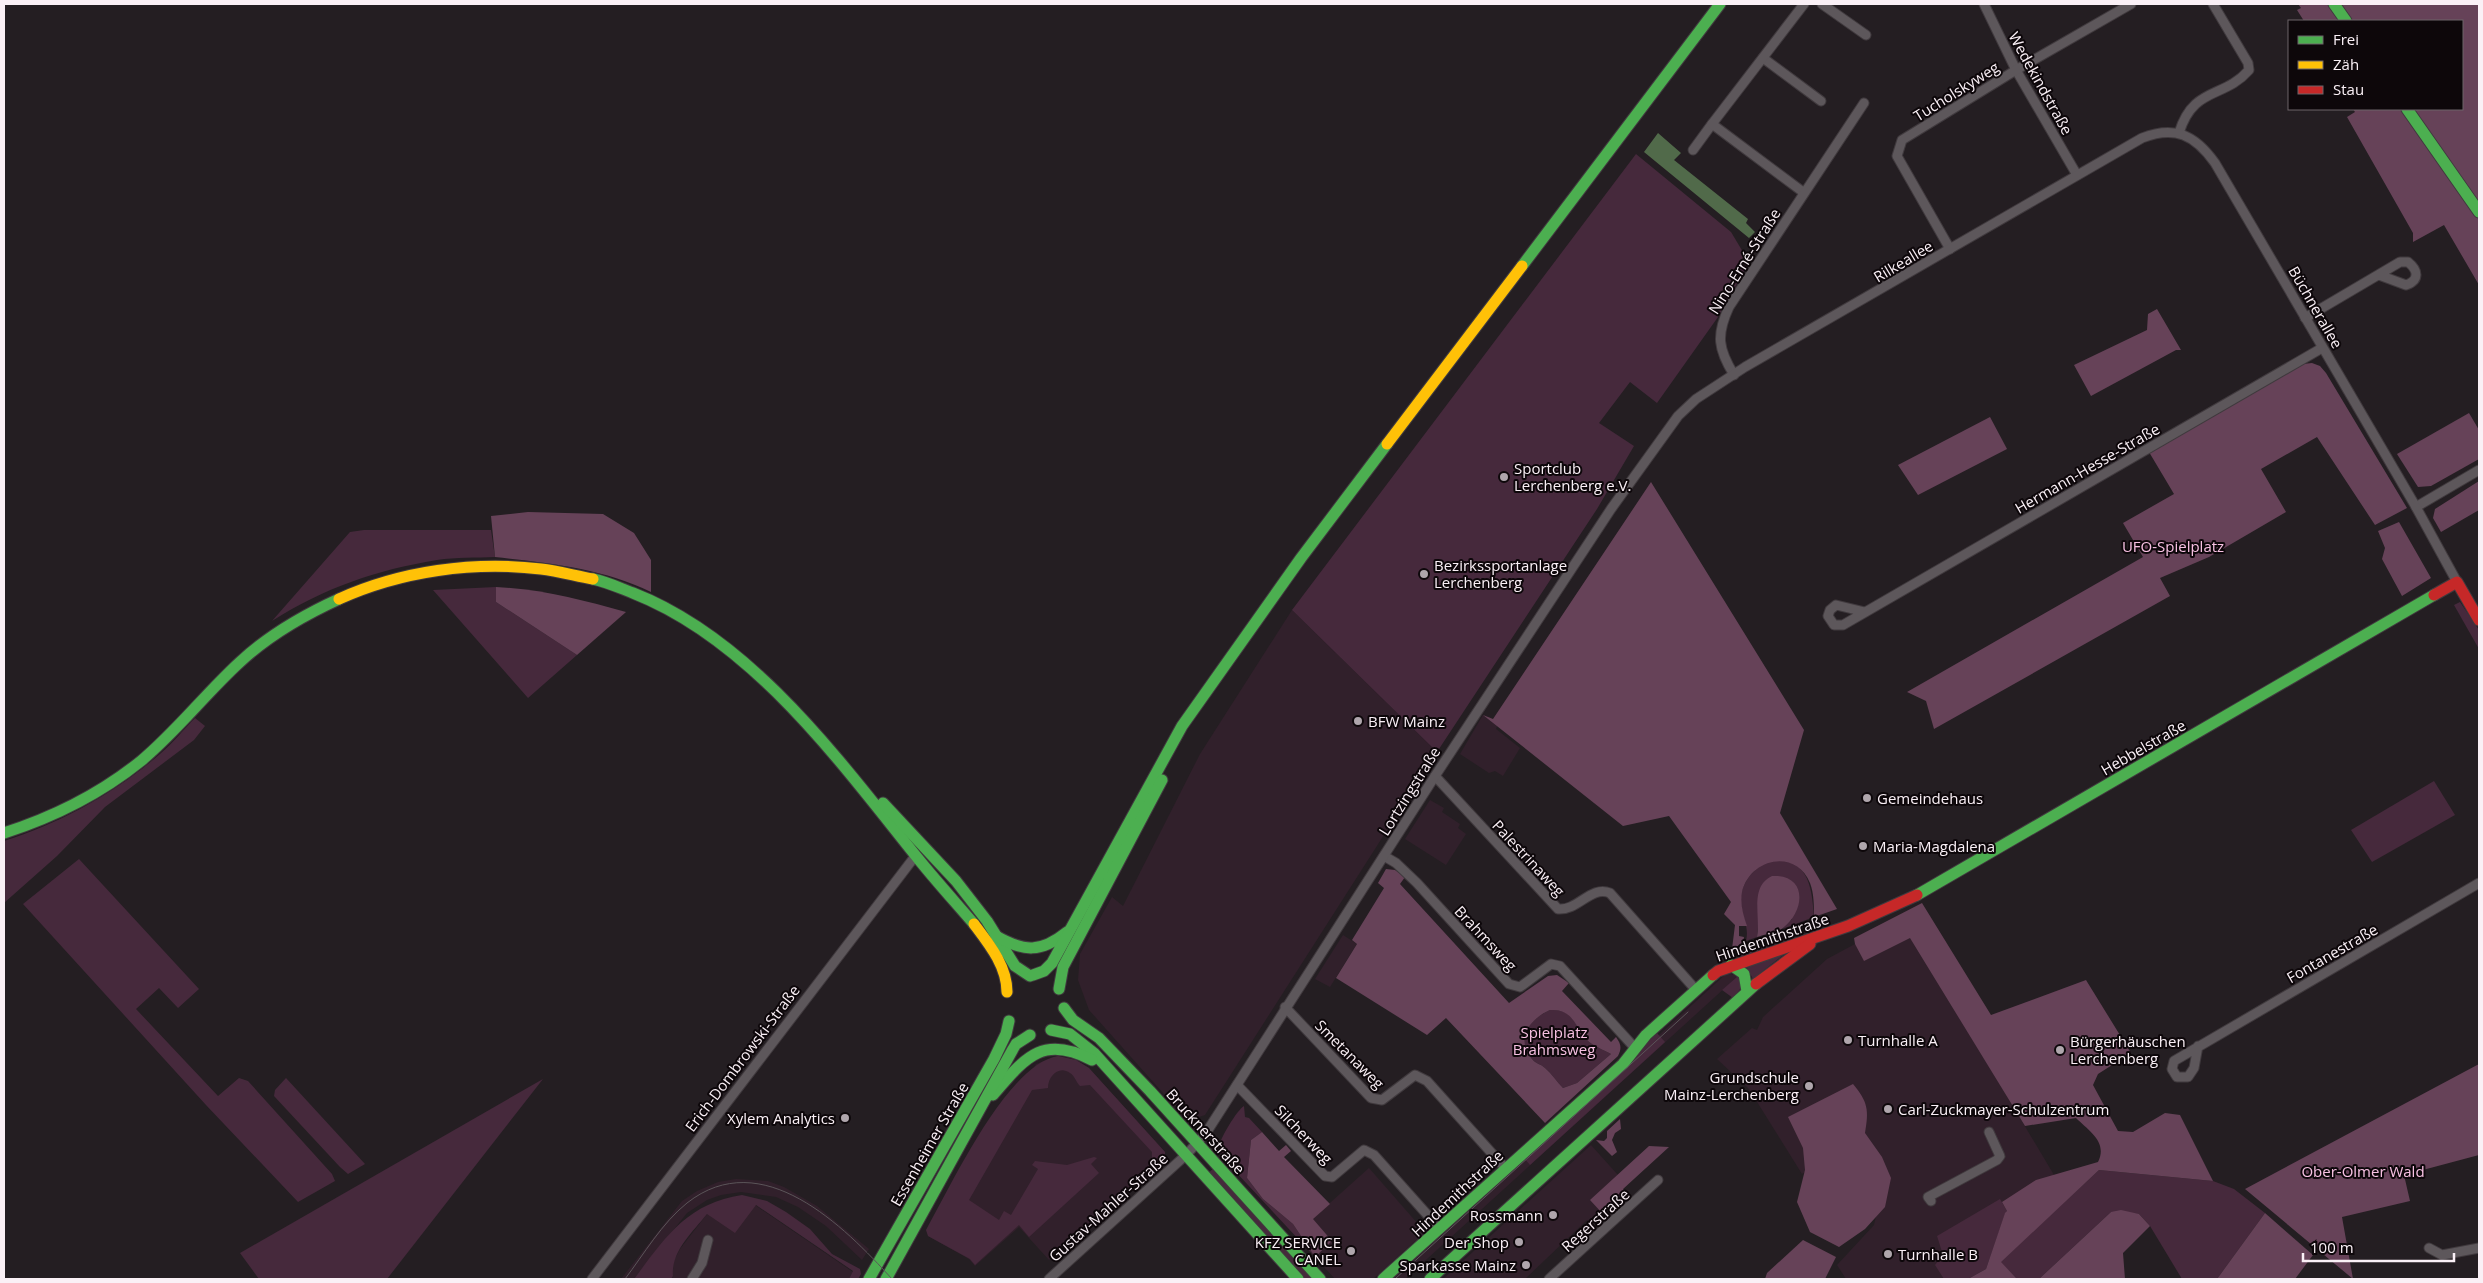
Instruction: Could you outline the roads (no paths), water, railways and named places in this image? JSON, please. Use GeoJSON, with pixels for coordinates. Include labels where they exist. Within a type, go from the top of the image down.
{"type":"FeatureCollection","features":[{"type":"Feature","properties":{"kind":"main road"},"geometry":{"type":"LineString","coordinates":[[1007,992],[1017,981],[1049,967],[1182,726],[1307,550],[1720,4]]}},
{"type":"Feature","properties":{"kind":"main road"},"geometry":{"type":"LineString","coordinates":[[2334,4],[2345,20]]}},
{"type":"Feature","properties":{"kind":"main road"},"geometry":{"type":"LineString","coordinates":[[2408,110],[2479,212]]}},
{"type":"Feature","properties":{"kind":"main road"},"geometry":{"type":"LineString","coordinates":[[4,833],[62,811],[121,776],[160,743],[253,651],[303,616],[334,600],[372,585],[416,573],[460,566],[524,566],[573,573],[621,587],[676,613],[710,633],[752,668],[842,765],[992,951],[1004,973],[1007,992],[1004,1007],[1008,1021],[1018,1031],[1030,1035],[1045,1034],[1060,1021],[1064,1008],[1059,989],[1060,974],[1065,962],[1120,863],[1215,680]]}},
{"type":"Feature","properties":{"kind":"main road","name":"Büchnerallee"},"geometry":{"type":"LineString","coordinates":[[2457,582],[2479,620]]}},
{"type":"Feature","properties":{"kind":"main road","name":"Hebbelstraße"},"geometry":{"type":"LineString","coordinates":[[1840,929],[1890,910],[1920,894],[2457,582]]}},
{"type":"Feature","properties":{"kind":"main road"},"geometry":{"type":"LineString","coordinates":[[842,765],[901,820],[956,881],[1015,966],[1032,976],[1045,978],[1059,989]]}},
{"type":"Feature","properties":{"kind":"main road"},"geometry":{"type":"LineString","coordinates":[[996,936],[1014,946],[1036,949],[1051,944],[1072,928]]}},
{"type":"Feature","properties":{"kind":"main road","name":"Hindemithstraße"},"geometry":{"type":"LineString","coordinates":[[1383,1279],[1623,1064],[1646,1035],[1718,971],[1840,929]]}},
{"type":"Feature","properties":{"kind":"main road","name":"Hindemithstraße"},"geometry":{"type":"LineString","coordinates":[[1430,1279],[1747,991],[1787,958],[1840,929]]}},
{"type":"Feature","properties":{"kind":"main road"},"geometry":{"type":"LineString","coordinates":[[1731,965],[1744,974],[1747,991]]}},
{"type":"Feature","properties":{"kind":"main road","name":"Brucknerstraße"},"geometry":{"type":"LineString","coordinates":[[1064,1008],[1073,1020],[1099,1038],[1320,1279]]}},
{"type":"Feature","properties":{"kind":"main road","name":"Essenheimer Straße"},"geometry":{"type":"LineString","coordinates":[[869,1279],[994,1059],[1006,1034],[1008,1021]]}},
{"type":"Feature","properties":{"kind":"main road","name":"Brucknerstraße"},"geometry":{"type":"LineString","coordinates":[[1051,1030],[1072,1034],[1094,1053],[1298,1279]]}},
{"type":"Feature","properties":{"kind":"main road","name":"Essenheimer Straße"},"geometry":{"type":"LineString","coordinates":[[886,1279],[984,1105],[992,1085],[1013,1049],[1021,1040],[1030,1035]]}},
{"type":"Feature","properties":{"kind":"main road"},"geometry":{"type":"LineString","coordinates":[[984,1105],[1020,1064],[1033,1054],[1045,1049],[1065,1047],[1077,1050],[1098,1063],[1118,1081]]}},
{"type":"Feature","properties":{"kind":"street"},"geometry":{"type":"LineString","coordinates":[[1693,150],[1804,4]]}},
{"type":"Feature","properties":{"kind":"street"},"geometry":{"type":"LineString","coordinates":[[1822,4],[1866,35]]}},
{"type":"Feature","properties":{"kind":"street","name":"Wedekindstraße"},"geometry":{"type":"LineString","coordinates":[[1984,4],[2016,70],[2077,175]]}},
{"type":"Feature","properties":{"kind":"street","name":"Tucholskyweg"},"geometry":{"type":"LineString","coordinates":[[1950,249],[1897,156],[1902,140],[2016,70],[2131,4]]}},
{"type":"Feature","properties":{"kind":"street"},"geometry":{"type":"LineString","coordinates":[[2179,133],[2186,114],[2196,103],[2249,70],[2248,63],[2213,4]]}},
{"type":"Feature","properties":{"kind":"street"},"geometry":{"type":"LineString","coordinates":[[1763,58],[1821,101]]}},
{"type":"Feature","properties":{"kind":"street","name":"Nino-Erné-Straße"},"geometry":{"type":"LineString","coordinates":[[1734,375],[1723,354],[1720,326],[1729,307],[1803,192],[1864,103]]}},
{"type":"Feature","properties":{"kind":"street"},"geometry":{"type":"LineString","coordinates":[[1712,124],[1803,192]]}},
{"type":"Feature","properties":{"kind":"street","name":"Rilkeallee"},"geometry":{"type":"LineString","coordinates":[[1659,443],[1687,407],[1734,375],[2147,136],[2164,132],[2179,133]]}},
{"type":"Feature","properties":{"kind":"street","name":"Büchnerallee"},"geometry":{"type":"LineString","coordinates":[[2179,133],[2205,150],[2215,163],[2416,507],[2457,582]]}},
{"type":"Feature","properties":{"kind":"street"},"geometry":{"type":"LineString","coordinates":[[2305,318],[2379,275]]}},
{"type":"Feature","properties":{"kind":"street","name":"Hermann-Hesse-Straße"},"geometry":{"type":"LineString","coordinates":[[1865,612],[2322,348]]}},
{"type":"Feature","properties":{"kind":"street","name":"Lortzingstraße"},"geometry":{"type":"LineString","coordinates":[[1186,1155],[1197,1144],[1236,1085],[1610,509],[1659,443]]}},
{"type":"Feature","properties":{"kind":"street"},"geometry":{"type":"LineString","coordinates":[[2416,507],[2479,470]]}},
{"type":"Feature","properties":{"kind":"street","name":"Palestrinaweg"},"geometry":{"type":"LineString","coordinates":[[1435,776],[1554,906],[1558,909],[1566,910],[1597,892],[1604,890],[1610,893],[1696,990]]}},
{"type":"Feature","properties":{"kind":"street","name":"Erich-Dombrowski-Straße"},"geometry":{"type":"LineString","coordinates":[[592,1279],[916,855]]}},
{"type":"Feature","properties":{"kind":"street","name":"Brahmsweg"},"geometry":{"type":"LineString","coordinates":[[1384,856],[1396,862],[1417,883],[1509,984],[1520,987],[1551,964],[1560,966],[1635,1048]]}},
{"type":"Feature","properties":{"kind":"street","name":"Fontanestraße"},"geometry":{"type":"LineString","coordinates":[[2198,1046],[2479,884]]}},
{"type":"Feature","properties":{"kind":"street","name":"Smetanaweg"},"geometry":{"type":"LineString","coordinates":[[1285,1007],[1371,1098],[1382,1100],[1415,1075],[1426,1081],[1506,1169]]}},
{"type":"Feature","properties":{"kind":"street","name":"Silcherweg"},"geometry":{"type":"LineString","coordinates":[[1236,1085],[1325,1176],[1332,1176],[1364,1150],[1374,1156],[1440,1229]]}},
{"type":"Feature","properties":{"kind":"street"},"geometry":{"type":"LineString","coordinates":[[1931,1201],[1928,1197],[1997,1160],[2000,1156],[1989,1132]]}},
{"type":"Feature","properties":{"kind":"street","name":"Gustav-Mahler-Straße"},"geometry":{"type":"LineString","coordinates":[[1049,1279],[1186,1155]]}},
{"type":"Feature","properties":{"kind":"street","name":"Regerstraße"},"geometry":{"type":"LineString","coordinates":[[1550,1279],[1658,1180]]}},
{"type":"Feature","properties":{"kind":"street"},"geometry":{"type":"LineString","coordinates":[[692,1279],[702,1263],[708,1240]]}},
{"type":"Feature","properties":{"kind":"street"},"geometry":{"type":"LineString","coordinates":[[2429,1248],[2442,1255],[2479,1248]]}},
{"type":"Feature","properties":{"kind":"tram line"},"geometry":{"type":"LineString","coordinates":[[1395,1279],[1688,1012]]}},
{"type":"Feature","properties":{"kind":"tram line"},"geometry":{"type":"LineString","coordinates":[[625,1279],[661,1229],[687,1203],[715,1187],[744,1183],[772,1187],[800,1199],[826,1216],[850,1236],[892,1279]]}},
{"type":"Feature","properties":{"kind":"place","name":"Sportclub Lerchenberg e.V."},"geometry":{"type":"Point","coordinates":[1504,477]}},
{"type":"Feature","properties":{"kind":"place","name":"Bezirkssportanlage Lerchenberg"},"geometry":{"type":"Point","coordinates":[1424,574]}},
{"type":"Feature","properties":{"kind":"place","name":"BFW Mainz"},"geometry":{"type":"Point","coordinates":[1358,721]}},
{"type":"Feature","properties":{"kind":"place","name":"Gemeindehaus"},"geometry":{"type":"Point","coordinates":[1867,798]}},
{"type":"Feature","properties":{"kind":"place","name":"Maria-Magdalena"},"geometry":{"type":"Point","coordinates":[1863,846]}},
{"type":"Feature","properties":{"kind":"place","name":"Turnhalle A"},"geometry":{"type":"Point","coordinates":[1848,1040]}},
{"type":"Feature","properties":{"kind":"place","name":"Bürgerhäuschen Lerchenberg"},"geometry":{"type":"Point","coordinates":[2060,1050]}},
{"type":"Feature","properties":{"kind":"place","name":"Grundschule Mainz-Lerchenberg"},"geometry":{"type":"Point","coordinates":[1809,1086]}},
{"type":"Feature","properties":{"kind":"place","name":"Carl-Zuckmayer-Schulzentrum"},"geometry":{"type":"Point","coordinates":[1888,1109]}},
{"type":"Feature","properties":{"kind":"place","name":"Xylem Analytics"},"geometry":{"type":"Point","coordinates":[845,1118]}},
{"type":"Feature","properties":{"kind":"place","name":"Rossmann"},"geometry":{"type":"Point","coordinates":[1553,1215]}},
{"type":"Feature","properties":{"kind":"place","name":"Der Shop"},"geometry":{"type":"Point","coordinates":[1519,1242]}},
{"type":"Feature","properties":{"kind":"place","name":"KFZ SERVICE CANEL"},"geometry":{"type":"Point","coordinates":[1351,1251]}},
{"type":"Feature","properties":{"kind":"place","name":"Turnhalle B"},"geometry":{"type":"Point","coordinates":[1888,1254]}},
{"type":"Feature","properties":{"kind":"place","name":"Sparkasse Mainz"},"geometry":{"type":"Point","coordinates":[1526,1265]}},
{"type":"Feature","properties":{"kind":"park label","name":"UFO-Spielplatz"},"geometry":{"type":"Point","coordinates":[2173,546]}},
{"type":"Feature","properties":{"kind":"park label","name":"Spielplatz Brahmsweg"},"geometry":{"type":"Point","coordinates":[1554,1040]}},
{"type":"Feature","properties":{"kind":"park label","name":"Ober-Olmer Wald"},"geometry":{"type":"Point","coordinates":[2363,1171]}}]}
